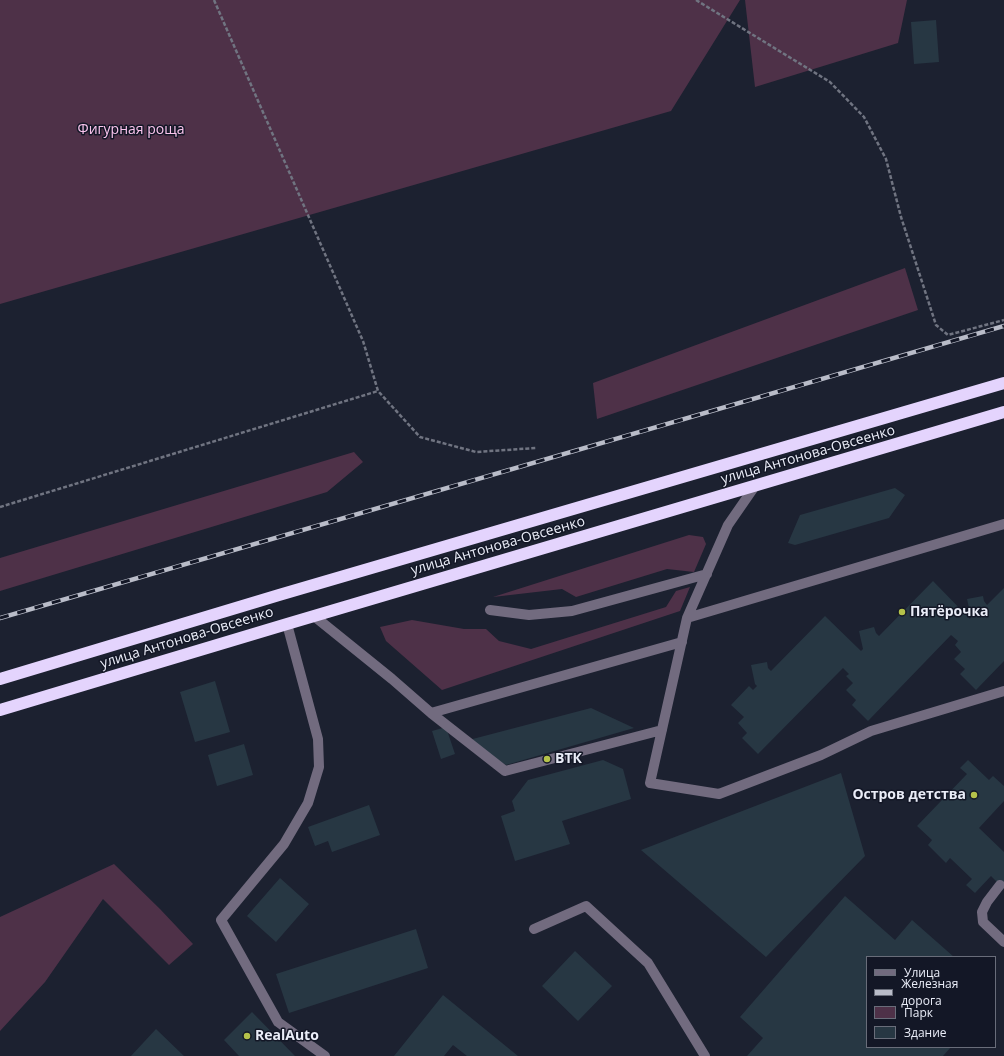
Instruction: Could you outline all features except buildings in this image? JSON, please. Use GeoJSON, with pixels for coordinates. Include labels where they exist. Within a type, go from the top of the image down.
{"type":"FeatureCollection","features":[{"type":"Feature","properties":{"kind":"highway","name":"улица Антонова-Овсеенко"},"geometry":{"type":"LineString","coordinates":[[0,679],[279,595],[1004,383]]}},
{"type":"Feature","properties":{"kind":"highway","name":"улица Антонова-Овсеенко"},"geometry":{"type":"LineString","coordinates":[[0,710],[1004,412]]}},
{"type":"Feature","properties":{"kind":"lane"},"geometry":{"type":"LineString","coordinates":[[755,486],[728,525],[687,618],[650,783],[719,794],[821,755],[871,731],[1004,691]]}},
{"type":"Feature","properties":{"kind":"lane"},"geometry":{"type":"LineString","coordinates":[[687,618],[1004,524]]}},
{"type":"Feature","properties":{"kind":"lane"},"geometry":{"type":"LineString","coordinates":[[490,610],[529,615],[572,611],[707,574]]}},
{"type":"Feature","properties":{"kind":"lane"},"geometry":{"type":"LineString","coordinates":[[314,616],[392,679],[431,713],[505,771],[662,730]]}},
{"type":"Feature","properties":{"kind":"lane"},"geometry":{"type":"LineString","coordinates":[[287,624],[318,740],[319,768],[308,803],[284,844],[221,920],[278,1022],[325,1056]]}},
{"type":"Feature","properties":{"kind":"lane"},"geometry":{"type":"LineString","coordinates":[[431,713],[682,642]]}},
{"type":"Feature","properties":{"kind":"lane"},"geometry":{"type":"LineString","coordinates":[[1000,885],[987,902],[982,912],[983,922],[1004,942]]}},
{"type":"Feature","properties":{"kind":"lane"},"geometry":{"type":"LineString","coordinates":[[534,929],[586,906],[648,963],[705,1056]]}},
{"type":"Feature","properties":{"kind":"path"},"geometry":{"type":"LineString","coordinates":[[214,0],[363,341],[378,391],[420,437],[476,452],[536,448]]}},
{"type":"Feature","properties":{"kind":"path"},"geometry":{"type":"LineString","coordinates":[[696,0],[830,82],[864,117],[886,159],[902,217],[936,325],[948,335],[1004,320]]}},
{"type":"Feature","properties":{"kind":"path"},"geometry":{"type":"LineString","coordinates":[[0,507],[378,391]]}},
{"type":"Feature","properties":{"kind":"green space","name":"Фигурная роща"},"geometry":{"type":"Polygon","coordinates":[[[0,0],[740,0],[671,111],[0,304],[0,0]]]}},
{"type":"Feature","properties":{"kind":"green space"},"geometry":{"type":"Polygon","coordinates":[[[745,0],[907,0],[898,43],[755,87],[745,0]]]}},
{"type":"Feature","properties":{"kind":"green space"},"geometry":{"type":"Polygon","coordinates":[[[905,268],[918,310],[597,419],[593,383],[905,268]]]}},
{"type":"Feature","properties":{"kind":"green space"},"geometry":{"type":"Polygon","coordinates":[[[354,452],[363,462],[327,492],[0,591],[0,558],[354,452]]]}},
{"type":"Feature","properties":{"kind":"green space"},"geometry":{"type":"Polygon","coordinates":[[[689,535],[703,537],[706,544],[694,572],[667,569],[576,597],[562,589],[493,597],[689,535]]]}},
{"type":"Feature","properties":{"kind":"green space"},"geometry":{"type":"Polygon","coordinates":[[[690,587],[680,611],[442,690],[386,641],[380,627],[412,620],[464,629],[486,629],[499,641],[531,649],[666,607],[676,591],[690,587]]]}},
{"type":"Feature","properties":{"kind":"green space"},"geometry":{"type":"Polygon","coordinates":[[[114,864],[193,944],[169,965],[103,899],[45,982],[0,1031],[0,917],[114,864]]]}},
{"type":"Feature","properties":{"kind":"railway"},"geometry":{"type":"LineString","coordinates":[[0,618],[1004,326]]}},
{"type":"Feature","properties":{"kind":"place","name":"Пятёрочка"},"geometry":{"type":"Point","coordinates":[902,612]}},
{"type":"Feature","properties":{"kind":"place","name":"ВТК"},"geometry":{"type":"Point","coordinates":[547,759]}},
{"type":"Feature","properties":{"kind":"place","name":"Остров детства"},"geometry":{"type":"Point","coordinates":[974,795]}},
{"type":"Feature","properties":{"kind":"place","name":"RealAuto"},"geometry":{"type":"Point","coordinates":[247,1036]}}]}
